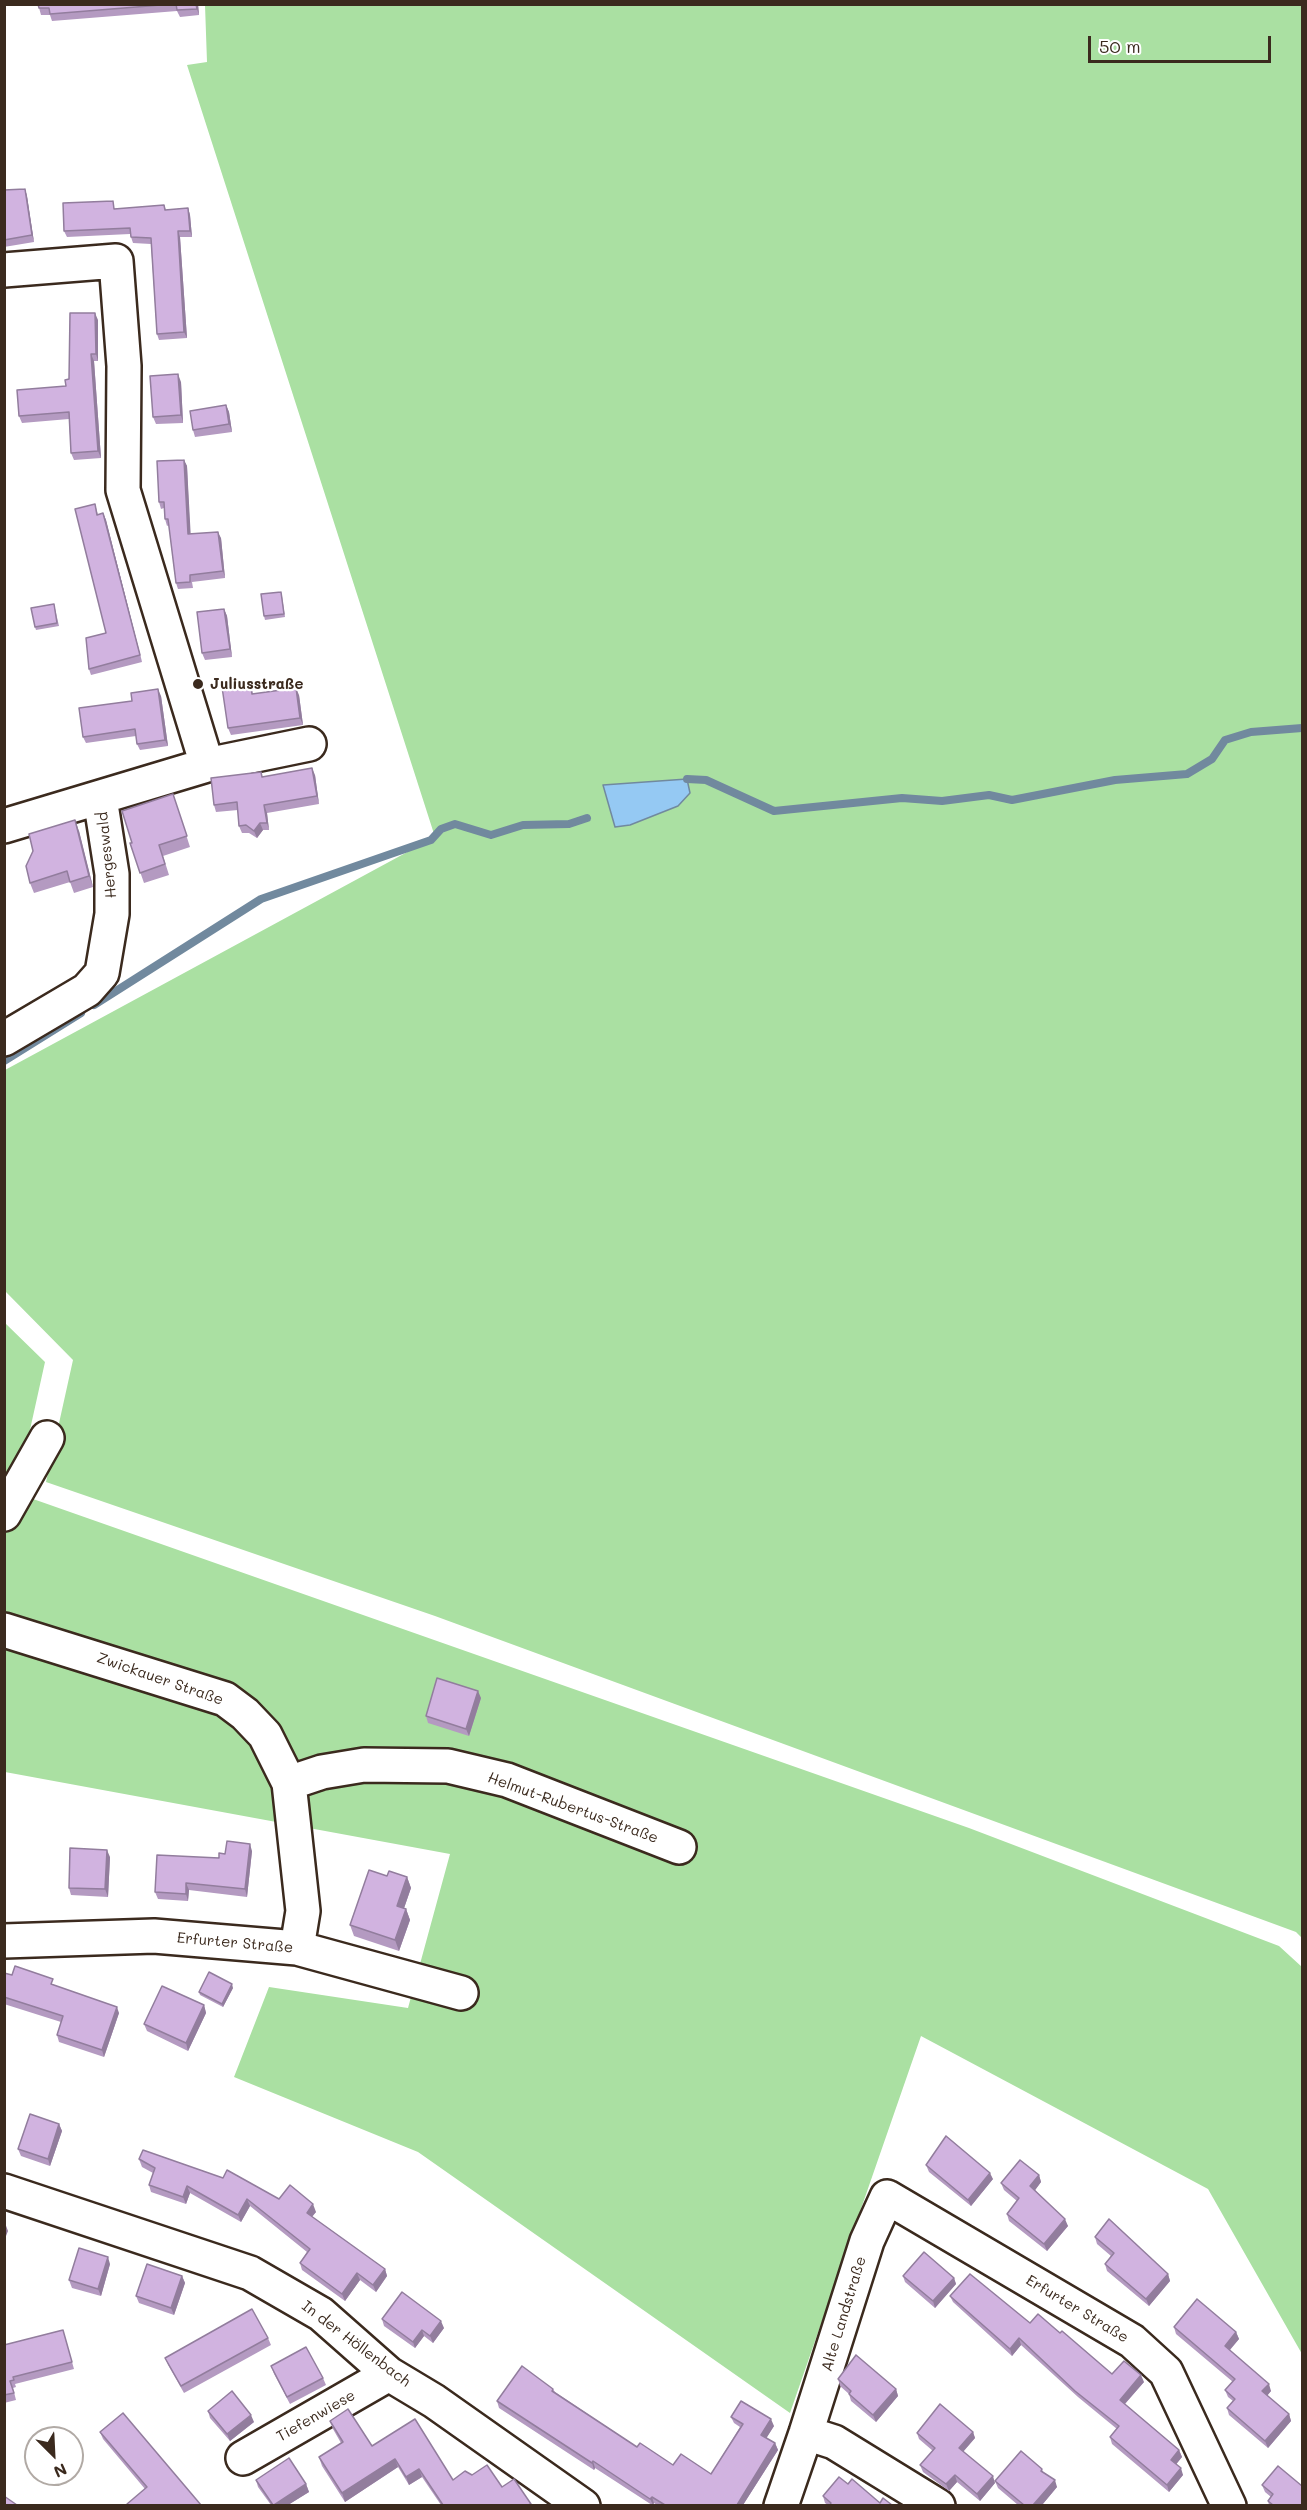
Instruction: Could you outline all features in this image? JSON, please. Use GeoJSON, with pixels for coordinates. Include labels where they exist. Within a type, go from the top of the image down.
{"type":"FeatureCollection","features":[{"type":"Feature","properties":{"kind":"street"},"geometry":{"type":"LineString","coordinates":[[4,270],[116,261],[124,366],[123,490],[207,765]]}},
{"type":"Feature","properties":{"kind":"street"},"geometry":{"type":"LineString","coordinates":[[4,826],[207,765],[309,744]]}},
{"type":"Feature","properties":{"kind":"street","name":"Hergeswald"},"geometry":{"type":"LineString","coordinates":[[4,1039],[87,990],[102,973],[112,914],[112,874],[100,798]]}},
{"type":"Feature","properties":{"kind":"street"},"geometry":{"type":"LineString","coordinates":[[4,1514],[47,1438]]}},
{"type":"Feature","properties":{"kind":"street","name":"Zwickauer Straße"},"geometry":{"type":"LineString","coordinates":[[4,1630],[225,1699],[245,1713],[266,1735],[289,1783],[303,1911],[297,1948]]}},
{"type":"Feature","properties":{"kind":"street","name":"Helmut-Rubertus-Straße"},"geometry":{"type":"LineString","coordinates":[[289,1783],[322,1772],[364,1765],[448,1766],[507,1780],[679,1847]]}},
{"type":"Feature","properties":{"kind":"street","name":"Erfurter Straße"},"geometry":{"type":"LineString","coordinates":[[4,1941],[154,1936],[297,1948],[461,1993]]}},
{"type":"Feature","properties":{"kind":"street","name":"In der Höllenbach"},"geometry":{"type":"LineString","coordinates":[[4,2191],[250,2273],[321,2314],[389,2374],[434,2401],[583,2505]]}},
{"type":"Feature","properties":{"kind":"street","name":"Erfurter Straße"},"geometry":{"type":"LineString","coordinates":[[887,2197],[1132,2341],[1166,2372],[1229,2505]]}},
{"type":"Feature","properties":{"kind":"street","name":"Alte Landstraße"},"geometry":{"type":"LineString","coordinates":[[780,2505],[807,2433],[867,2241],[887,2197]]}},
{"type":"Feature","properties":{"kind":"street","name":"Tiefenwiese"},"geometry":{"type":"LineString","coordinates":[[243,2458],[389,2374]]}},
{"type":"Feature","properties":{"kind":"street"},"geometry":{"type":"LineString","coordinates":[[807,2433],[834,2442],[938,2505]]}},
{"type":"Feature","properties":{"kind":"green space"},"geometry":{"type":"Polygon","coordinates":[[[205,5],[1302,5],[1302,1938],[1296,1932],[435,1616],[46,1482],[73,1360],[5,1291],[5,1070],[435,837],[187,65],[207,62],[205,5]]]}},
{"type":"Feature","properties":{"kind":"green space"},"geometry":{"type":"Polygon","coordinates":[[[4,1322],[45,1362],[16,1493],[969,1828],[1279,1946],[1302,1967],[1302,2354],[1208,2189],[921,2036],[790,2413],[418,2152],[234,2077],[269,1987],[408,2008],[450,1854],[5,1772],[4,1322]]]}},
{"type":"Feature","properties":{"kind":"water"},"geometry":{"type":"Polygon","coordinates":[[[687,779],[690,793],[678,806],[630,825],[615,827],[603,785],[687,779]]]}},
{"type":"Feature","properties":{"kind":"building"},"geometry":{"type":"Polygon","coordinates":[[[38,4],[173,4],[50,14],[49,8],[39,8],[38,4]]]}},
{"type":"Feature","properties":{"kind":"building"},"geometry":{"type":"Polygon","coordinates":[[[176,4],[196,4],[197,9],[177,10],[176,4]]]}},
{"type":"Feature","properties":{"kind":"building"},"geometry":{"type":"Polygon","coordinates":[[[25,189],[32,235],[4,240],[4,190],[25,189]]]}},
{"type":"Feature","properties":{"kind":"building"},"geometry":{"type":"Polygon","coordinates":[[[113,201],[114,209],[164,205],[165,210],[188,208],[190,231],[178,231],[184,332],[157,334],[151,238],[131,237],[130,228],[64,231],[63,203],[113,201]]]}},
{"type":"Feature","properties":{"kind":"building"},"geometry":{"type":"Polygon","coordinates":[[[70,313],[95,313],[96,354],[91,354],[98,451],[71,453],[69,412],[19,416],[17,390],[66,386],[65,380],[69,379],[70,313]]]}},
{"type":"Feature","properties":{"kind":"building"},"geometry":{"type":"Polygon","coordinates":[[[178,374],[181,415],[153,417],[150,376],[178,374]]]}},
{"type":"Feature","properties":{"kind":"building"},"geometry":{"type":"Polygon","coordinates":[[[226,405],[229,424],[193,430],[190,411],[226,405]]]}},
{"type":"Feature","properties":{"kind":"building"},"geometry":{"type":"Polygon","coordinates":[[[184,460],[188,534],[218,532],[223,571],[190,575],[190,582],[176,583],[168,519],[165,519],[164,502],[159,502],[157,461],[184,460]]]}},
{"type":"Feature","properties":{"kind":"building"},"geometry":{"type":"Polygon","coordinates":[[[95,504],[97,515],[103,513],[140,655],[89,669],[86,638],[106,633],[75,509],[95,504]]]}},
{"type":"Feature","properties":{"kind":"building"},"geometry":{"type":"Polygon","coordinates":[[[281,592],[284,614],[264,616],[261,594],[281,592]]]}},
{"type":"Feature","properties":{"kind":"building"},"geometry":{"type":"Polygon","coordinates":[[[54,604],[57,623],[35,627],[31,608],[54,604]]]}},
{"type":"Feature","properties":{"kind":"building"},"geometry":{"type":"Polygon","coordinates":[[[224,609],[230,649],[202,653],[197,612],[224,609]]]}},
{"type":"Feature","properties":{"kind":"building"},"geometry":{"type":"Polygon","coordinates":[[[250,683],[252,694],[296,688],[300,718],[228,728],[222,687],[250,683]]]}},
{"type":"Feature","properties":{"kind":"building"},"geometry":{"type":"Polygon","coordinates":[[[158,689],[165,740],[137,744],[135,729],[83,737],[79,708],[132,701],[131,693],[158,689]]]}},
{"type":"Feature","properties":{"kind":"building"},"geometry":{"type":"Polygon","coordinates":[[[312,768],[317,796],[264,805],[267,823],[260,823],[254,831],[246,825],[239,826],[237,802],[214,805],[211,778],[261,772],[262,777],[312,768]]]}},
{"type":"Feature","properties":{"kind":"building"},"geometry":{"type":"Polygon","coordinates":[[[173,794],[187,836],[159,845],[165,864],[140,873],[122,811],[173,794]]]}},
{"type":"Feature","properties":{"kind":"building"},"geometry":{"type":"Polygon","coordinates":[[[75,820],[89,876],[70,882],[67,871],[30,883],[26,866],[33,851],[29,834],[75,820]]]}},
{"type":"Feature","properties":{"kind":"building"},"geometry":{"type":"Polygon","coordinates":[[[437,1678],[478,1691],[466,1729],[426,1716],[437,1678]]]}},
{"type":"Feature","properties":{"kind":"building"},"geometry":{"type":"Polygon","coordinates":[[[227,1841],[250,1844],[245,1889],[186,1883],[186,1894],[155,1892],[157,1855],[219,1858],[219,1853],[225,1854],[227,1841]]]}},
{"type":"Feature","properties":{"kind":"building"},"geometry":{"type":"Polygon","coordinates":[[[70,1848],[107,1850],[105,1889],[69,1888],[70,1848]]]}},
{"type":"Feature","properties":{"kind":"building"},"geometry":{"type":"Polygon","coordinates":[[[369,1870],[387,1876],[389,1871],[407,1877],[397,1906],[406,1909],[395,1940],[350,1925],[369,1870]]]}},
{"type":"Feature","properties":{"kind":"building"},"geometry":{"type":"Polygon","coordinates":[[[15,1966],[53,1979],[51,1984],[117,2007],[102,2050],[57,2035],[63,2016],[4,1997],[4,1973],[12,1975],[15,1966]]]}},
{"type":"Feature","properties":{"kind":"building"},"geometry":{"type":"Polygon","coordinates":[[[209,1972],[232,1984],[222,2004],[199,1992],[209,1972]]]}},
{"type":"Feature","properties":{"kind":"building"},"geometry":{"type":"Polygon","coordinates":[[[162,1986],[204,2005],[186,2043],[144,2024],[162,1986]]]}},
{"type":"Feature","properties":{"kind":"building"},"geometry":{"type":"Polygon","coordinates":[[[30,2114],[59,2124],[48,2159],[18,2149],[30,2114]]]}},
{"type":"Feature","properties":{"kind":"building"},"geometry":{"type":"Polygon","coordinates":[[[946,2136],[990,2173],[968,2200],[926,2165],[946,2136]]]}},
{"type":"Feature","properties":{"kind":"building"},"geometry":{"type":"Polygon","coordinates":[[[143,2150],[223,2178],[227,2170],[279,2199],[290,2185],[313,2204],[307,2213],[385,2269],[373,2285],[357,2273],[342,2294],[300,2263],[310,2249],[247,2199],[238,2215],[187,2186],[183,2197],[149,2185],[155,2168],[139,2159],[143,2150]]]}},
{"type":"Feature","properties":{"kind":"building"},"geometry":{"type":"Polygon","coordinates":[[[1020,2160],[1039,2175],[1030,2186],[1065,2219],[1044,2244],[1007,2214],[1019,2198],[1001,2183],[1020,2160]]]}},
{"type":"Feature","properties":{"kind":"building"},"geometry":{"type":"Polygon","coordinates":[[[1109,2219],[1168,2274],[1146,2299],[1105,2264],[1114,2253],[1095,2237],[1109,2219]]]}},
{"type":"Feature","properties":{"kind":"building"},"geometry":{"type":"Polygon","coordinates":[[[79,2248],[108,2257],[98,2289],[69,2280],[79,2248]]]}},
{"type":"Feature","properties":{"kind":"building"},"geometry":{"type":"Polygon","coordinates":[[[924,2252],[954,2278],[933,2301],[903,2276],[924,2252]]]}},
{"type":"Feature","properties":{"kind":"building"},"geometry":{"type":"Polygon","coordinates":[[[147,2264],[182,2276],[171,2308],[136,2296],[147,2264]]]}},
{"type":"Feature","properties":{"kind":"building"},"geometry":{"type":"Polygon","coordinates":[[[970,2274],[1030,2323],[1038,2314],[1060,2333],[1062,2331],[1112,2374],[1124,2361],[1141,2375],[1120,2400],[1179,2450],[1171,2460],[1181,2468],[1167,2485],[1110,2437],[1119,2426],[1075,2391],[1019,2338],[1010,2349],[950,2296],[970,2274]]]}},
{"type":"Feature","properties":{"kind":"building"},"geometry":{"type":"Polygon","coordinates":[[[402,2292],[441,2321],[430,2336],[422,2330],[413,2342],[382,2319],[402,2292]]]}},
{"type":"Feature","properties":{"kind":"building"},"geometry":{"type":"Polygon","coordinates":[[[1197,2299],[1236,2332],[1225,2346],[1269,2384],[1262,2391],[1289,2414],[1265,2441],[1227,2408],[1235,2399],[1225,2390],[1235,2379],[1174,2327],[1197,2299]]]}},
{"type":"Feature","properties":{"kind":"building"},"geometry":{"type":"Polygon","coordinates":[[[252,2309],[268,2338],[181,2386],[165,2358],[252,2309]]]}},
{"type":"Feature","properties":{"kind":"building"},"geometry":{"type":"Polygon","coordinates":[[[63,2330],[72,2362],[13,2377],[14,2380],[10,2381],[14,2393],[4,2395],[4,2345],[63,2330]]]}},
{"type":"Feature","properties":{"kind":"building"},"geometry":{"type":"Polygon","coordinates":[[[306,2347],[323,2378],[287,2397],[271,2366],[306,2347]]]}},
{"type":"Feature","properties":{"kind":"building"},"geometry":{"type":"Polygon","coordinates":[[[856,2355],[896,2389],[873,2415],[849,2394],[851,2391],[838,2379],[856,2355]]]}},
{"type":"Feature","properties":{"kind":"building"},"geometry":{"type":"Polygon","coordinates":[[[522,2366],[553,2389],[552,2391],[637,2447],[640,2443],[673,2465],[681,2454],[711,2474],[743,2424],[731,2417],[741,2401],[771,2419],[761,2435],[775,2443],[737,2505],[665,2505],[652,2497],[650,2499],[497,2401],[522,2366]]]}},
{"type":"Feature","properties":{"kind":"building"},"geometry":{"type":"Polygon","coordinates":[[[232,2391],[251,2415],[227,2434],[208,2411],[232,2391]]]}},
{"type":"Feature","properties":{"kind":"building"},"geometry":{"type":"Polygon","coordinates":[[[940,2404],[973,2432],[959,2448],[993,2476],[977,2494],[955,2475],[946,2484],[920,2465],[935,2448],[917,2433],[940,2404]]]}},
{"type":"Feature","properties":{"kind":"building"},"geometry":{"type":"Polygon","coordinates":[[[348,2409],[372,2446],[415,2419],[453,2480],[465,2471],[472,2475],[487,2465],[502,2487],[514,2479],[531,2504],[443,2505],[419,2469],[406,2477],[395,2459],[342,2493],[319,2457],[343,2442],[330,2421],[348,2409]]]}},
{"type":"Feature","properties":{"kind":"building"},"geometry":{"type":"Polygon","coordinates":[[[123,2413],[201,2505],[127,2504],[147,2487],[100,2432],[123,2413]]]}},
{"type":"Feature","properties":{"kind":"building"},"geometry":{"type":"Polygon","coordinates":[[[1021,2451],[1042,2469],[1041,2471],[1055,2480],[1033,2505],[1024,2505],[995,2481],[1021,2451]]]}},
{"type":"Feature","properties":{"kind":"building"},"geometry":{"type":"Polygon","coordinates":[[[289,2458],[306,2484],[273,2505],[256,2480],[289,2458]]]}},
{"type":"Feature","properties":{"kind":"building"},"geometry":{"type":"Polygon","coordinates":[[[1278,2466],[1302,2486],[1302,2505],[1273,2505],[1268,2501],[1273,2494],[1262,2485],[1278,2466]]]}},
{"type":"Feature","properties":{"kind":"building"},"geometry":{"type":"Polygon","coordinates":[[[839,2477],[848,2484],[852,2479],[880,2503],[883,2498],[892,2505],[830,2505],[831,2503],[823,2496],[839,2477]]]}},
{"type":"Feature","properties":{"kind":"building"},"geometry":{"type":"Polygon","coordinates":[[[4,2496],[17,2505],[4,2505],[4,2496]]]}},
{"type":"Feature","properties":{"kind":"waterway"},"geometry":{"type":"LineString","coordinates":[[687,779],[706,780],[774,811],[902,798],[942,801],[989,795],[1012,800],[1115,780],[1187,774],[1212,759],[1225,740],[1251,732],[1302,728]]}},
{"type":"Feature","properties":{"kind":"waterway"},"geometry":{"type":"LineString","coordinates":[[94,1005],[261,899],[431,840],[441,829],[455,824],[491,835],[523,825],[569,824],[587,818]]}},
{"type":"Feature","properties":{"kind":"waterway"},"geometry":{"type":"LineString","coordinates":[[4,1061],[81,1013]]}},
{"type":"Feature","properties":{"kind":"place","name":"Juliusstraße"},"geometry":{"type":"Point","coordinates":[198,684]}}]}
